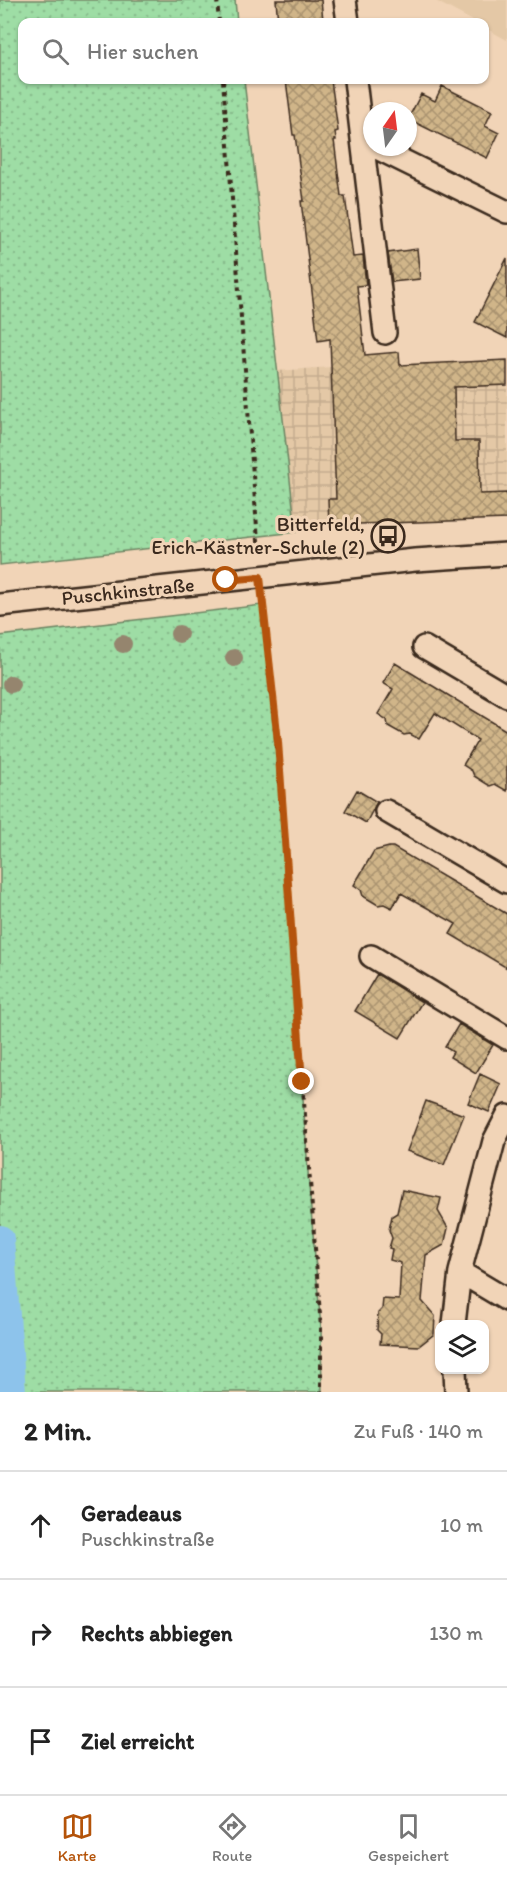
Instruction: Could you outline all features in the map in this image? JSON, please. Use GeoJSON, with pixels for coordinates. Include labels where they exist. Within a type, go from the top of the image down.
{"type":"FeatureCollection","features":[{"type":"Feature","properties":{"kind":"street"},"geometry":{"type":"LineString","coordinates":[[345,0],[347,18]]}},
{"type":"Feature","properties":{"kind":"street"},"geometry":{"type":"LineString","coordinates":[[356,84],[363,141]]}},
{"type":"Feature","properties":{"kind":"street"},"geometry":{"type":"LineString","coordinates":[[365,156],[385,333]]}},
{"type":"Feature","properties":{"kind":"street"},"geometry":{"type":"LineString","coordinates":[[393,156],[507,212]]}},
{"type":"Feature","properties":{"kind":"street","name":"Puschkinstraße"},"geometry":{"type":"LineString","coordinates":[[0,605],[415,560],[507,554]]}},
{"type":"Feature","properties":{"kind":"street"},"geometry":{"type":"LineString","coordinates":[[424,647],[507,696]]}},
{"type":"Feature","properties":{"kind":"street"},"geometry":{"type":"LineString","coordinates":[[386,811],[507,882]]}},
{"type":"Feature","properties":{"kind":"street"},"geometry":{"type":"LineString","coordinates":[[371,957],[507,1038]]}},
{"type":"Feature","properties":{"kind":"street"},"geometry":{"type":"LineString","coordinates":[[454,1320],[460,1272],[494,1141],[507,1116]]}},
{"type":"Feature","properties":{"kind":"street"},"geometry":{"type":"LineString","coordinates":[[460,1272],[507,1300]]}},
{"type":"Feature","properties":{"kind":"street"},"geometry":{"type":"LineString","coordinates":[[455,1374],[456,1392]]}},
{"type":"Feature","properties":{"kind":"path"},"geometry":{"type":"LineString","coordinates":[[217,0],[219,18]]}},
{"type":"Feature","properties":{"kind":"path"},"geometry":{"type":"LineString","coordinates":[[223,84],[260,577],[278,742],[321,1328],[321,1392]]}},
{"type":"Feature","properties":{"kind":"shaded area"},"geometry":{"type":"Polygon","coordinates":[[[434,0],[507,0],[507,40],[489,30],[489,18],[468,18],[434,0]]]}},
{"type":"Feature","properties":{"kind":"shaded area"},"geometry":{"type":"Polygon","coordinates":[[[507,360],[507,519],[329,525],[296,532],[277,371],[507,360]]]}},
{"type":"Feature","properties":{"kind":"green space"},"geometry":{"type":"Polygon","coordinates":[[[0,0],[235,0],[237,18],[18,18],[18,84],[244,84],[296,532],[0,565],[0,0]]]}},
{"type":"Feature","properties":{"kind":"green space"},"geometry":{"type":"Polygon","coordinates":[[[262,605],[283,806],[321,1328],[322,1392],[12,1392],[0,1239],[0,636],[262,605]]]}},
{"type":"Feature","properties":{"kind":"building"},"geometry":{"type":"Polygon","coordinates":[[[276,0],[321,0],[323,18],[278,18],[276,0]]]}},
{"type":"Feature","properties":{"kind":"building"},"geometry":{"type":"Polygon","coordinates":[[[287,84],[332,84],[338,131],[335,132],[336,140],[334,140],[341,196],[345,196],[353,257],[363,256],[366,285],[357,286],[365,355],[399,352],[400,365],[507,360],[507,385],[454,387],[455,441],[479,441],[480,494],[507,493],[507,519],[329,525],[328,499],[336,499],[330,339],[318,341],[301,201],[304,201],[295,135],[293,135],[287,84]]]}},
{"type":"Feature","properties":{"kind":"building"},"geometry":{"type":"Polygon","coordinates":[[[442,86],[492,111],[485,126],[499,133],[487,158],[417,123],[417,102],[421,94],[435,101],[442,86]]]}},
{"type":"Feature","properties":{"kind":"building"},"geometry":{"type":"Polygon","coordinates":[[[417,249],[420,279],[392,282],[388,253],[417,249]]]}},
{"type":"Feature","properties":{"kind":"building"},"geometry":{"type":"Polygon","coordinates":[[[507,258],[507,338],[475,322],[507,258]]]}},
{"type":"Feature","properties":{"kind":"building"},"geometry":{"type":"Polygon","coordinates":[[[395,663],[507,731],[507,791],[495,784],[490,786],[474,776],[472,771],[463,765],[478,740],[435,713],[419,739],[410,734],[404,735],[388,726],[387,720],[378,714],[393,689],[383,683],[395,663]]]}},
{"type":"Feature","properties":{"kind":"building"},"geometry":{"type":"Polygon","coordinates":[[[357,790],[377,802],[366,823],[345,811],[357,790]]]}},
{"type":"Feature","properties":{"kind":"building"},"geometry":{"type":"Polygon","coordinates":[[[393,847],[507,914],[507,968],[450,934],[456,924],[401,893],[392,908],[384,904],[378,905],[363,896],[361,890],[354,885],[374,851],[393,847]]]}},
{"type":"Feature","properties":{"kind":"building"},"geometry":{"type":"Polygon","coordinates":[[[377,974],[422,1002],[400,1038],[355,1011],[377,974]]]}},
{"type":"Feature","properties":{"kind":"building"},"geometry":{"type":"Polygon","coordinates":[[[459,1024],[493,1045],[476,1073],[450,1057],[453,1052],[445,1047],[459,1024]]]}},
{"type":"Feature","properties":{"kind":"building"},"geometry":{"type":"Polygon","coordinates":[[[480,1074],[501,1084],[489,1112],[468,1103],[480,1074]]]}},
{"type":"Feature","properties":{"kind":"building"},"geometry":{"type":"Polygon","coordinates":[[[426,1101],[464,1115],[444,1165],[407,1151],[426,1101]]]}},
{"type":"Feature","properties":{"kind":"building"},"geometry":{"type":"Polygon","coordinates":[[[402,1190],[441,1198],[438,1211],[448,1228],[444,1245],[426,1255],[422,1301],[435,1316],[434,1334],[419,1346],[380,1344],[381,1334],[377,1330],[378,1313],[382,1309],[383,1299],[399,1300],[401,1263],[390,1260],[392,1249],[389,1248],[392,1238],[389,1230],[392,1216],[397,1213],[402,1190]]]}},
{"type":"Feature","properties":{"kind":"waterway"},"geometry":{"type":"LineString","coordinates":[[0,1239],[12,1392]]}},
{"type":"Feature","properties":{"kind":"place","name":"Bitterfeld, Erich-Kästner-Schule (2)"},"geometry":{"type":"Point","coordinates":[388,536]}},
{"type":"Feature","properties":{"kind":"route"},"geometry":{"type":"LineString","coordinates":[[226,580],[260,577],[278,742],[302,1082]]}}]}
